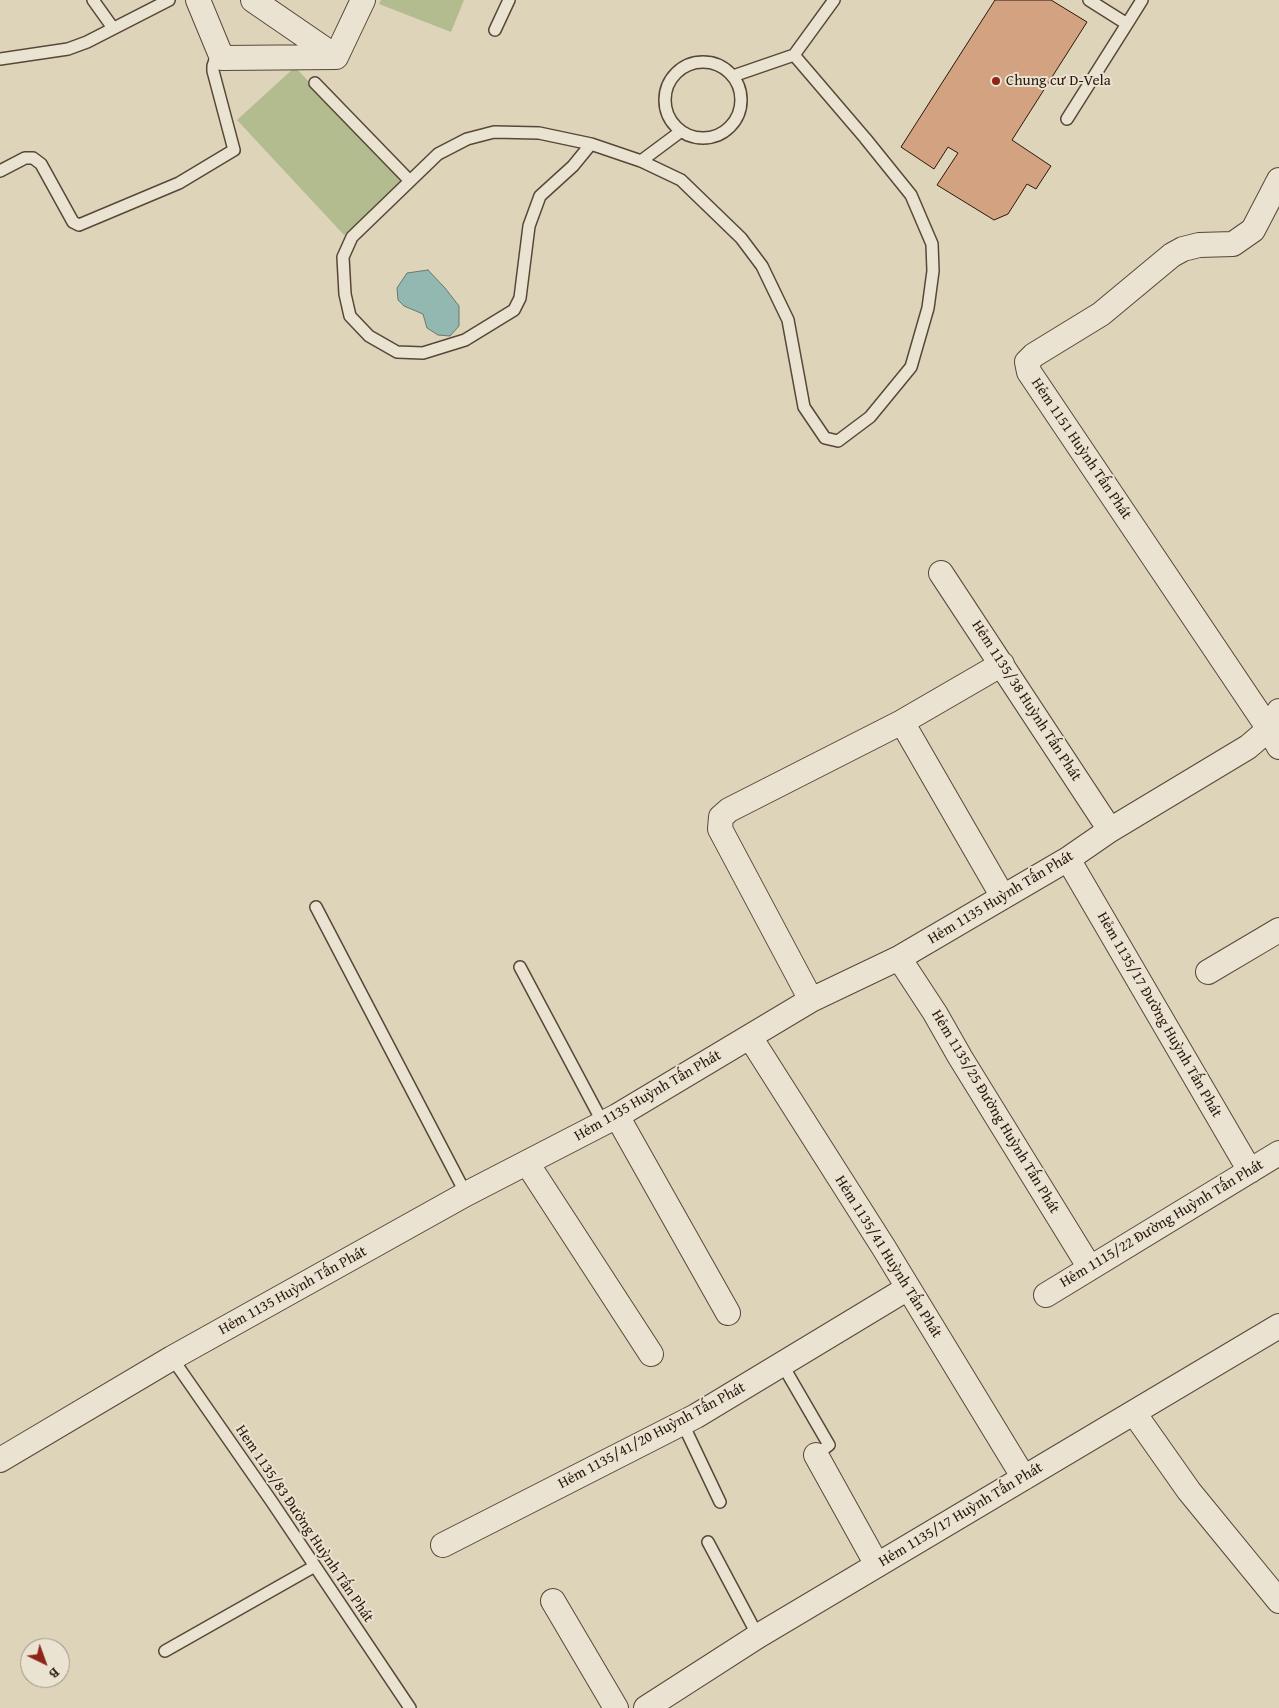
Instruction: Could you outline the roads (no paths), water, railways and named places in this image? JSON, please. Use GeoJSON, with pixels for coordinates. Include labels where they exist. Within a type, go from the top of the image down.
{"type":"FeatureCollection","features":[{"type":"Feature","properties":{"kind":"street"},"geometry":{"type":"LineString","coordinates":[[198,0],[222,58],[336,57]]}},
{"type":"Feature","properties":{"kind":"street"},"geometry":{"type":"LineString","coordinates":[[253,0],[336,57]]}},
{"type":"Feature","properties":{"kind":"street"},"geometry":{"type":"LineString","coordinates":[[336,57],[362,0]]}},
{"type":"Feature","properties":{"kind":"street","name":"Hẻm 1151 Huỳnh Tấn Phát"},"geometry":{"type":"LineString","coordinates":[[1276,729],[1029,372],[1027,362],[1034,355],[1101,314],[1172,255],[1183,249],[1199,245],[1233,244],[1253,230],[1279,180]]}},
{"type":"Feature","properties":{"kind":"street","name":"Hẻm 1135/38 Huỳnh Tấn Phát"},"geometry":{"type":"LineString","coordinates":[[941,573],[1110,830]]}},
{"type":"Feature","properties":{"kind":"street"},"geometry":{"type":"LineString","coordinates":[[811,1000],[720,829],[721,818],[729,810],[902,722],[1002,664]]}},
{"type":"Feature","properties":{"kind":"street"},"geometry":{"type":"LineString","coordinates":[[902,722],[1003,897]]}},
{"type":"Feature","properties":{"kind":"street","name":"Hẻm 1135 Huỳnh Tấn Phát"},"geometry":{"type":"LineString","coordinates":[[0,1460],[172,1358],[466,1194],[610,1119],[811,1000],[899,958],[1068,859],[1110,830],[1276,729]]}},
{"type":"Feature","properties":{"kind":"street","name":"Hẻm 1135/17 Đường Huỳnh Tấn Phát"},"geometry":{"type":"LineString","coordinates":[[1068,859],[1250,1171]]}},
{"type":"Feature","properties":{"kind":"street"},"geometry":{"type":"LineString","coordinates":[[1208,972],[1279,930]]}},
{"type":"Feature","properties":{"kind":"street","name":"Hẻm 1135/25 Đường Huỳnh Tấn Phát"},"geometry":{"type":"LineString","coordinates":[[899,958],[935,1013],[1090,1268]]}},
{"type":"Feature","properties":{"kind":"street","name":"Hẻm 1135/41 Huỳnh Tấn Phát"},"geometry":{"type":"LineString","coordinates":[[750,1037],[908,1288],[1024,1478]]}},
{"type":"Feature","properties":{"kind":"street"},"geometry":{"type":"LineString","coordinates":[[610,1119],[728,1313]]}},
{"type":"Feature","properties":{"kind":"street","name":"Hẻm 1115/22 Đường Huỳnh Tấn Phát"},"geometry":{"type":"LineString","coordinates":[[1046,1295],[1279,1153]]}},
{"type":"Feature","properties":{"kind":"street"},"geometry":{"type":"LineString","coordinates":[[527,1163],[650,1354]]}},
{"type":"Feature","properties":{"kind":"street","name":"Hẻm 1135/41/20 Huỳnh Tấn Phát"},"geometry":{"type":"LineString","coordinates":[[443,1545],[696,1416],[908,1288]]}},
{"type":"Feature","properties":{"kind":"street","name":"Hẻm 1135/17 Huỳnh Tấn Phát"},"geometry":{"type":"LineString","coordinates":[[646,1708],[758,1636],[1279,1326]]}},
{"type":"Feature","properties":{"kind":"street"},"geometry":{"type":"LineString","coordinates":[[1134,1414],[1189,1491],[1276,1591]]}},
{"type":"Feature","properties":{"kind":"street"},"geometry":{"type":"LineString","coordinates":[[816,1455],[877,1565]]}},
{"type":"Feature","properties":{"kind":"street"},"geometry":{"type":"LineString","coordinates":[[553,1601],[616,1708]]}},
{"type":"Feature","properties":{"kind":"lane"},"geometry":{"type":"LineString","coordinates":[[93,0],[113,28]]}},
{"type":"Feature","properties":{"kind":"lane"},"geometry":{"type":"LineString","coordinates":[[0,59],[68,49],[87,42],[169,0]]}},
{"type":"Feature","properties":{"kind":"lane"},"geometry":{"type":"LineString","coordinates":[[496,30],[509,0]]}},
{"type":"Feature","properties":{"kind":"lane"},"geometry":{"type":"LineString","coordinates":[[732,76],[794,55],[834,0]]}},
{"type":"Feature","properties":{"kind":"lane"},"geometry":{"type":"LineString","coordinates":[[1089,0],[1127,24]]}},
{"type":"Feature","properties":{"kind":"lane"},"geometry":{"type":"LineString","coordinates":[[1067,119],[1142,0]]}},
{"type":"Feature","properties":{"kind":"lane"},"geometry":{"type":"LineString","coordinates":[[591,144],[573,166],[540,196],[529,226],[520,298],[514,310],[465,340],[424,353],[397,352],[369,336],[350,316],[345,294],[343,257],[352,237],[438,154],[467,139],[494,132],[539,133],[591,144],[641,161],[681,180],[741,238],[762,266],[788,320],[804,407],[825,438],[838,441],[870,416],[911,367],[928,308],[933,271],[932,244],[911,195],[794,55]]}},
{"type":"Feature","properties":{"kind":"lane"},"geometry":{"type":"LineString","coordinates":[[0,171],[25,158],[34,158],[40,164],[73,222],[79,225],[179,183],[234,150],[213,71],[215,60],[222,58]]}},
{"type":"Feature","properties":{"kind":"lane"},"geometry":{"type":"LineString","coordinates":[[694,62],[708,62],[722,66],[740,88],[741,102],[738,116],[730,127],[719,135],[706,139],[693,138],[680,132],[671,122],[665,110],[664,97],[666,87],[675,72],[694,62]]}},
{"type":"Feature","properties":{"kind":"lane"},"geometry":{"type":"LineString","coordinates":[[316,83],[410,181]]}},
{"type":"Feature","properties":{"kind":"lane"},"geometry":{"type":"LineString","coordinates":[[641,161],[680,132]]}},
{"type":"Feature","properties":{"kind":"lane"},"geometry":{"type":"LineString","coordinates":[[316,907],[466,1194]]}},
{"type":"Feature","properties":{"kind":"lane"},"geometry":{"type":"LineString","coordinates":[[520,967],[610,1119]]}},
{"type":"Feature","properties":{"kind":"lane","name":"Hem 1135/83 Đường Huỳnh Tấn Phát"},"geometry":{"type":"LineString","coordinates":[[172,1358],[410,1708]]}},
{"type":"Feature","properties":{"kind":"lane"},"geometry":{"type":"LineString","coordinates":[[782,1364],[829,1445],[816,1455]]}},
{"type":"Feature","properties":{"kind":"lane"},"geometry":{"type":"LineString","coordinates":[[682,1422],[720,1502]]}},
{"type":"Feature","properties":{"kind":"lane"},"geometry":{"type":"LineString","coordinates":[[708,1542],[758,1636]]}},
{"type":"Feature","properties":{"kind":"lane"},"geometry":{"type":"LineString","coordinates":[[165,1651],[315,1566]]}},
{"type":"Feature","properties":{"kind":"water"},"geometry":{"type":"Polygon","coordinates":[[[428,270],[459,306],[459,326],[450,336],[438,335],[427,328],[423,314],[404,306],[398,300],[397,288],[407,273],[428,270]]]}},
{"type":"Feature","properties":{"kind":"place","name":"Chung cư D-Vela"},"geometry":{"type":"Point","coordinates":[996,81]}}]}
